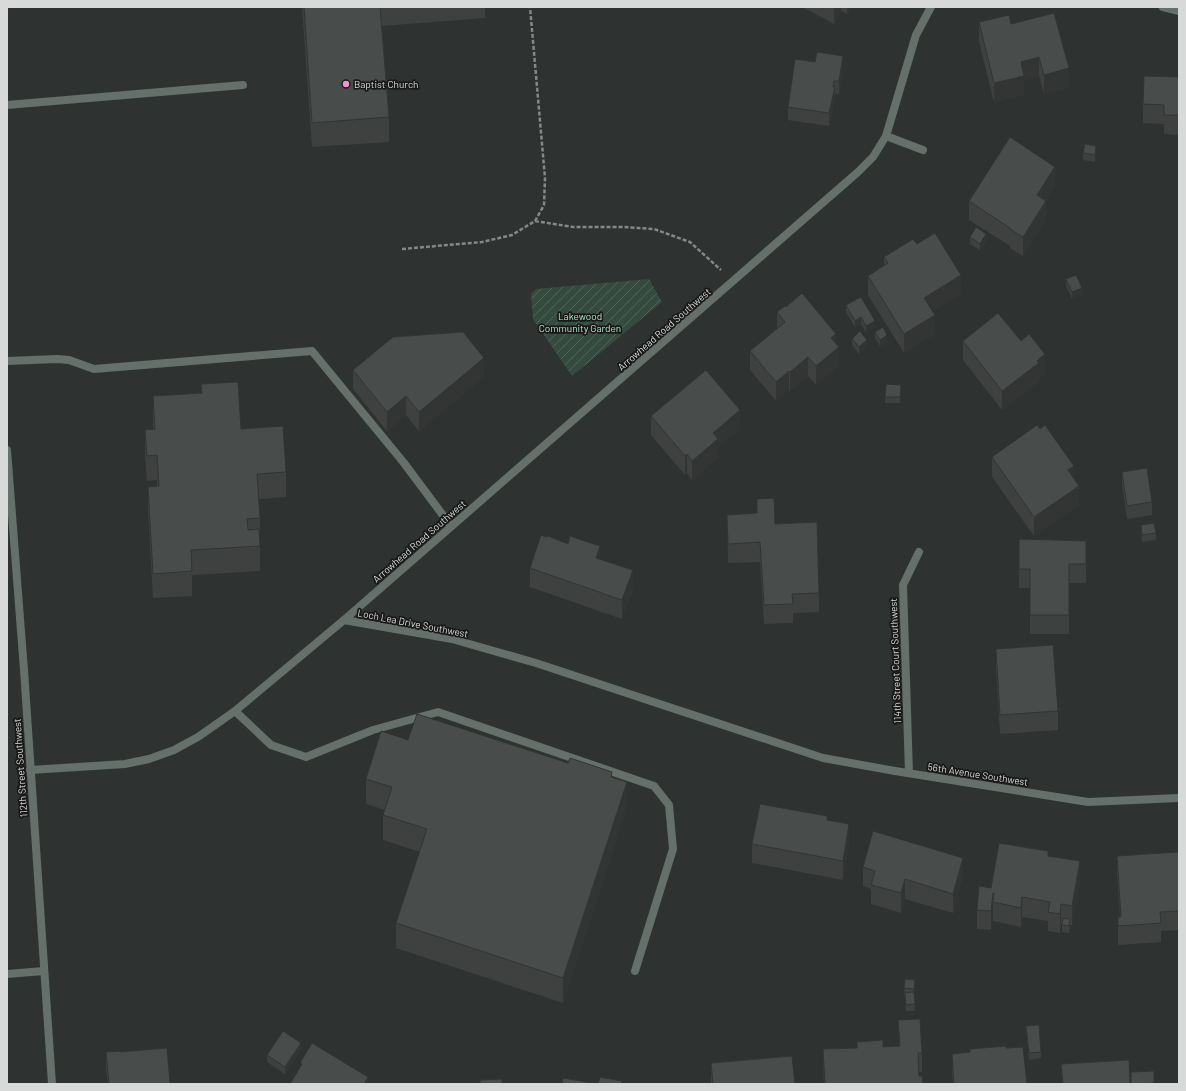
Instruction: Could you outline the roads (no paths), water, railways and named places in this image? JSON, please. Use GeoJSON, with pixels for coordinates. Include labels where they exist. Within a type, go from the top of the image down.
{"type":"FeatureCollection","features":[{"type":"Feature","properties":{"kind":"street","name":"Arrowhead Road Southwest"},"geometry":{"type":"LineString","coordinates":[[344,620],[734,281],[858,172],[873,157],[886,136],[916,35],[930,7]]}},
{"type":"Feature","properties":{"kind":"street"},"geometry":{"type":"LineString","coordinates":[[1163,7],[1179,11]]}},
{"type":"Feature","properties":{"kind":"street"},"geometry":{"type":"LineString","coordinates":[[7,105],[243,85]]}},
{"type":"Feature","properties":{"kind":"street"},"geometry":{"type":"LineString","coordinates":[[886,136],[923,150]]}},
{"type":"Feature","properties":{"kind":"street"},"geometry":{"type":"LineString","coordinates":[[7,361],[57,358],[69,360],[94,369],[312,351],[404,463],[451,526]]}},
{"type":"Feature","properties":{"kind":"street","name":"112th Street Southwest"},"geometry":{"type":"LineString","coordinates":[[7,450],[24,670],[52,1084]]}},
{"type":"Feature","properties":{"kind":"street","name":"114th Street Court Southwest"},"geometry":{"type":"LineString","coordinates":[[909,773],[903,585],[919,552]]}},
{"type":"Feature","properties":{"kind":"street","name":"Loch Lea Drive Southwest"},"geometry":{"type":"LineString","coordinates":[[30,770],[125,764],[149,759],[174,750],[198,737],[234,711],[344,620],[460,641],[536,663],[777,742]]}},
{"type":"Feature","properties":{"kind":"street"},"geometry":{"type":"LineString","coordinates":[[234,711],[271,745],[306,757],[373,730],[438,712],[654,786],[669,805],[673,849],[635,971]]}},
{"type":"Feature","properties":{"kind":"street","name":"56th Avenue Southwest"},"geometry":{"type":"LineString","coordinates":[[777,742],[823,758],[895,772],[1088,802],[1179,798]]}},
{"type":"Feature","properties":{"kind":"street"},"geometry":{"type":"LineString","coordinates":[[7,974],[44,971]]}},
{"type":"Feature","properties":{"kind":"place","name":"Baptist Church"},"geometry":{"type":"Point","coordinates":[346,84]}},
{"type":"Feature","properties":{"kind":"park label","name":"Lakewood Community Garden"},"geometry":{"type":"Point","coordinates":[580,322]}}]}
